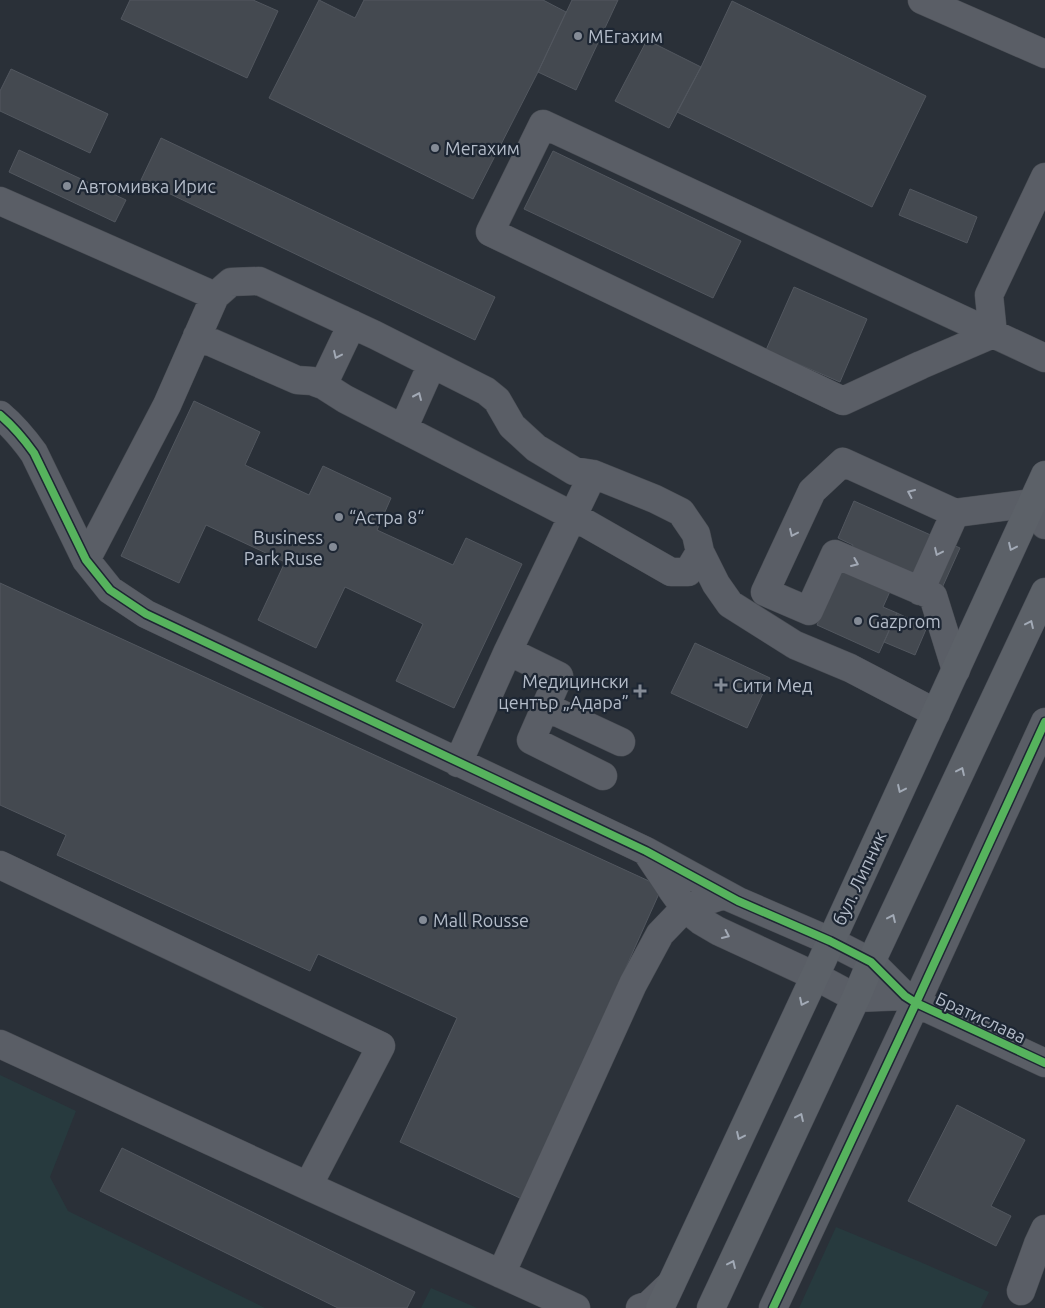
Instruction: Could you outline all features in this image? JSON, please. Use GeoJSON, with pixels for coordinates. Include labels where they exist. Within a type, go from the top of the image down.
{"type":"FeatureCollection","features":[{"type":"Feature","properties":{"kind":"main road","name":"бул. Липник"},"geometry":{"type":"LineString","coordinates":[[660,1308],[956,670],[1039,514],[1045,475]]}},
{"type":"Feature","properties":{"kind":"main road"},"geometry":{"type":"LineString","coordinates":[[711,1308],[1045,592]]}},
{"type":"Feature","properties":{"kind":"street"},"geometry":{"type":"LineString","coordinates":[[922,0],[1045,54]]}},
{"type":"Feature","properties":{"kind":"street"},"geometry":{"type":"LineString","coordinates":[[993,334],[843,401],[490,232],[542,124],[1045,358]]}},
{"type":"Feature","properties":{"kind":"street"},"geometry":{"type":"LineString","coordinates":[[993,334],[989,295],[1045,177]]}},
{"type":"Feature","properties":{"kind":"street"},"geometry":{"type":"LineString","coordinates":[[0,201],[215,296]]}},
{"type":"Feature","properties":{"kind":"street"},"geometry":{"type":"LineString","coordinates":[[86,560],[167,405],[215,296],[231,282],[259,281],[352,324],[486,392],[497,400],[512,426],[536,448],[574,471],[593,474],[655,499],[681,512],[696,534],[700,552],[716,584],[730,604],[795,645],[850,668],[936,713]]}},
{"type":"Feature","properties":{"kind":"street"},"geometry":{"type":"LineString","coordinates":[[323,386],[352,324]]}},
{"type":"Feature","properties":{"kind":"street"},"geometry":{"type":"LineString","coordinates":[[197,336],[297,380],[312,381],[323,386],[573,516],[671,572],[688,572],[700,552]]}},
{"type":"Feature","properties":{"kind":"street"},"geometry":{"type":"LineString","coordinates":[[403,429],[432,364]]}},
{"type":"Feature","properties":{"kind":"street"},"geometry":{"type":"LineString","coordinates":[[0,415],[24,439],[34,453],[86,560],[110,590],[146,614],[646,851],[738,901]]}},
{"type":"Feature","properties":{"kind":"street"},"geometry":{"type":"LineString","coordinates":[[956,670],[933,596],[835,554],[809,611],[765,592],[812,491],[843,462],[955,513],[1039,514]]}},
{"type":"Feature","properties":{"kind":"street"},"geometry":{"type":"LineString","coordinates":[[458,762],[508,651],[593,474]]}},
{"type":"Feature","properties":{"kind":"street"},"geometry":{"type":"LineString","coordinates":[[920,590],[955,513]]}},
{"type":"Feature","properties":{"kind":"street"},"geometry":{"type":"LineString","coordinates":[[508,651],[559,676],[531,740],[603,776]]}},
{"type":"Feature","properties":{"kind":"street"},"geometry":{"type":"LineString","coordinates":[[546,707],[621,742]]}},
{"type":"Feature","properties":{"kind":"street"},"geometry":{"type":"LineString","coordinates":[[773,1308],[911,1000],[1045,722]]}},
{"type":"Feature","properties":{"kind":"street"},"geometry":{"type":"LineString","coordinates":[[646,851],[685,908],[718,931],[815,976],[856,998],[911,1000]]}},
{"type":"Feature","properties":{"kind":"street"},"geometry":{"type":"LineString","coordinates":[[0,866],[381,1046],[308,1186]]}},
{"type":"Feature","properties":{"kind":"street"},"geometry":{"type":"LineString","coordinates":[[501,1274],[633,984],[660,934],[685,908],[724,895],[830,941],[871,962],[911,1000]]}},
{"type":"Feature","properties":{"kind":"street","name":"Братислава"},"geometry":{"type":"LineString","coordinates":[[911,1000],[1045,1063]]}},
{"type":"Feature","properties":{"kind":"street"},"geometry":{"type":"LineString","coordinates":[[0,1044],[576,1308]]}},
{"type":"Feature","properties":{"kind":"street"},"geometry":{"type":"LineString","coordinates":[[1021,1291],[1045,1229]]}},
{"type":"Feature","properties":{"kind":"street"},"geometry":{"type":"LineString","coordinates":[[640,1308],[649,1305],[671,1284]]}},
{"type":"Feature","properties":{"kind":"green space"},"geometry":{"type":"Polygon","coordinates":[[[0,1075],[76,1111],[50,1177],[68,1211],[265,1308],[0,1308],[0,1075]]]}},
{"type":"Feature","properties":{"kind":"green space"},"geometry":{"type":"Polygon","coordinates":[[[836,1227],[989,1292],[981,1308],[799,1308],[836,1227]]]}},
{"type":"Feature","properties":{"kind":"green space"},"geometry":{"type":"Polygon","coordinates":[[[431,1288],[477,1308],[421,1308],[431,1288]]]}},
{"type":"Feature","properties":{"kind":"building"},"geometry":{"type":"Polygon","coordinates":[[[130,0],[253,0],[278,11],[247,78],[121,19],[130,0]]]}},
{"type":"Feature","properties":{"kind":"building","name":"Мегахим"},"geometry":{"type":"Polygon","coordinates":[[[319,0],[355,18],[364,0],[543,0],[566,12],[538,72],[473,199],[269,98],[319,0]]]}},
{"type":"Feature","properties":{"kind":"building","name":"МЕгахим"},"geometry":{"type":"Polygon","coordinates":[[[572,0],[618,0],[576,90],[538,72],[572,0]]]}},
{"type":"Feature","properties":{"kind":"building","name":"Мегахим"},"geometry":{"type":"Polygon","coordinates":[[[732,1],[926,96],[872,207],[677,112],[701,67],[732,1]]]}},
{"type":"Feature","properties":{"kind":"building"},"geometry":{"type":"Polygon","coordinates":[[[647,40],[701,67],[669,128],[615,101],[647,40]]]}},
{"type":"Feature","properties":{"kind":"building"},"geometry":{"type":"Polygon","coordinates":[[[11,69],[108,114],[90,153],[0,111],[0,91],[11,69]]]}},
{"type":"Feature","properties":{"kind":"building"},"geometry":{"type":"Polygon","coordinates":[[[161,138],[495,297],[475,340],[141,180],[161,138]]]}},
{"type":"Feature","properties":{"kind":"building","name":"Автомивка Ирис"},"geometry":{"type":"Polygon","coordinates":[[[19,150],[126,200],[115,222],[9,172],[19,150]]]}},
{"type":"Feature","properties":{"kind":"building","name":"Мегахим"},"geometry":{"type":"Polygon","coordinates":[[[553,151],[741,241],[713,298],[524,209],[553,151]]]}},
{"type":"Feature","properties":{"kind":"building"},"geometry":{"type":"Polygon","coordinates":[[[910,189],[977,217],[967,243],[899,215],[910,189]]]}},
{"type":"Feature","properties":{"kind":"building"},"geometry":{"type":"Polygon","coordinates":[[[794,287],[867,319],[840,382],[766,350],[794,287]]]}},
{"type":"Feature","properties":{"kind":"building","name":"Business Park Ruse"},"geometry":{"type":"Polygon","coordinates":[[[194,401],[260,432],[245,465],[309,495],[323,466],[391,498],[377,530],[453,565],[466,538],[522,564],[454,708],[396,681],[423,624],[345,587],[316,648],[258,620],[285,562],[206,525],[179,583],[121,556],[194,401]]]}},
{"type":"Feature","properties":{"kind":"building"},"geometry":{"type":"Polygon","coordinates":[[[854,501],[960,548],[942,588],[900,569],[883,607],[897,613],[879,653],[817,625],[853,545],[838,538],[854,501]]]}},
{"type":"Feature","properties":{"kind":"building","name":"Mall Rousse"},"geometry":{"type":"Polygon","coordinates":[[[0,583],[662,887],[522,1199],[400,1142],[457,1018],[318,954],[310,971],[57,855],[66,835],[0,805],[0,583]]]}},
{"type":"Feature","properties":{"kind":"building","name":"Gazprom"},"geometry":{"type":"Polygon","coordinates":[[[897,613],[927,627],[915,655],[884,642],[897,613]]]}},
{"type":"Feature","properties":{"kind":"building","name":"Сити Мед"},"geometry":{"type":"Polygon","coordinates":[[[695,643],[770,678],[747,728],[671,693],[695,643]]]}},
{"type":"Feature","properties":{"kind":"building"},"geometry":{"type":"Polygon","coordinates":[[[957,1105],[1025,1140],[991,1206],[1011,1216],[996,1246],[908,1201],[957,1105]]]}},
{"type":"Feature","properties":{"kind":"building"},"geometry":{"type":"Polygon","coordinates":[[[122,1148],[415,1292],[407,1308],[338,1308],[100,1191],[122,1148]]]}},
{"type":"Feature","properties":{"kind":"cycle path"},"geometry":{"type":"LineString","coordinates":[[0,415],[34,453],[86,560],[110,590],[146,614],[646,851],[738,901],[830,941],[871,962],[905,996],[916,1003],[1045,1063]]}},
{"type":"Feature","properties":{"kind":"cycle path"},"geometry":{"type":"LineString","coordinates":[[773,1308],[1045,722]]}},
{"type":"Feature","properties":{"kind":"place","name":"МЕгахим"},"geometry":{"type":"Point","coordinates":[578,36]}},
{"type":"Feature","properties":{"kind":"place","name":"Мегахим"},"geometry":{"type":"Point","coordinates":[435,148]}},
{"type":"Feature","properties":{"kind":"place","name":"Автомивка Ирис"},"geometry":{"type":"Point","coordinates":[67,186]}},
{"type":"Feature","properties":{"kind":"place","name":"“Астра 8“"},"geometry":{"type":"Point","coordinates":[339,517]}},
{"type":"Feature","properties":{"kind":"place","name":"Business Park Ruse"},"geometry":{"type":"Point","coordinates":[333,547]}},
{"type":"Feature","properties":{"kind":"place","name":"Gazprom"},"geometry":{"type":"Point","coordinates":[858,621]}},
{"type":"Feature","properties":{"kind":"place","name":"Сити Мед"},"geometry":{"type":"Point","coordinates":[721,685]}},
{"type":"Feature","properties":{"kind":"place","name":"Медицински център „Адара”"},"geometry":{"type":"Point","coordinates":[640,691]}},
{"type":"Feature","properties":{"kind":"place","name":"Mall Rousse"},"geometry":{"type":"Point","coordinates":[423,920]}}]}
